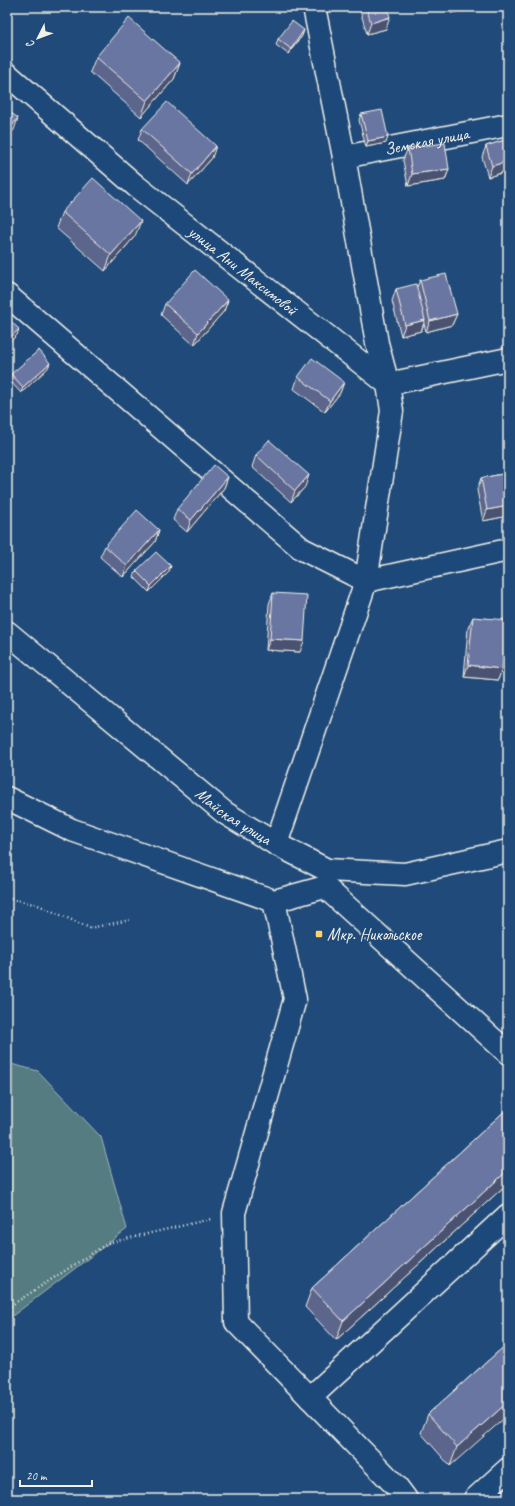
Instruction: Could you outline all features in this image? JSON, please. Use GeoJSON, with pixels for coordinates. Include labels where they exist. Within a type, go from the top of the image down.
{"type":"FeatureCollection","features":[{"type":"Feature","properties":{"kind":"street"},"geometry":{"type":"LineString","coordinates":[[276,844],[366,581],[392,411],[388,384],[376,343],[344,157],[314,7]]}},
{"type":"Feature","properties":{"kind":"street","name":"улица Ани Максимовой"},"geometry":{"type":"LineString","coordinates":[[7,74],[136,186],[388,384]]}},
{"type":"Feature","properties":{"kind":"street","name":"Земская улица"},"geometry":{"type":"LineString","coordinates":[[344,157],[508,125]]}},
{"type":"Feature","properties":{"kind":"street"},"geometry":{"type":"LineString","coordinates":[[7,294],[302,549],[366,581],[508,550]]}},
{"type":"Feature","properties":{"kind":"street"},"geometry":{"type":"LineString","coordinates":[[388,384],[508,359]]}},
{"type":"Feature","properties":{"kind":"street","name":"Майская улица"},"geometry":{"type":"LineString","coordinates":[[7,632],[225,813],[276,844],[326,879],[405,874],[508,851]]}},
{"type":"Feature","properties":{"kind":"street"},"geometry":{"type":"LineString","coordinates":[[7,798],[72,830],[274,901],[326,879],[508,1052]]}},
{"type":"Feature","properties":{"kind":"street"},"geometry":{"type":"LineString","coordinates":[[274,901],[295,999],[234,1213],[236,1322],[396,1486],[406,1499]]}},
{"type":"Feature","properties":{"kind":"street"},"geometry":{"type":"LineString","coordinates":[[310,1398],[508,1215]]}},
{"type":"Feature","properties":{"kind":"street"},"geometry":{"type":"LineString","coordinates":[[475,1499],[508,1469]]}},
{"type":"Feature","properties":{"kind":"path"},"geometry":{"type":"LineString","coordinates":[[7,898],[38,905],[90,928],[130,920]]}},
{"type":"Feature","properties":{"kind":"path"},"geometry":{"type":"LineString","coordinates":[[7,1308],[108,1244],[234,1213]]}},
{"type":"Feature","properties":{"kind":"green space"},"geometry":{"type":"Polygon","coordinates":[[[7,1063],[38,1071],[101,1137],[127,1229],[7,1320],[7,1063]]]}},
{"type":"Feature","properties":{"kind":"building"},"geometry":{"type":"Polygon","coordinates":[[[366,7],[387,7],[390,17],[371,23],[366,7]]]}},
{"type":"Feature","properties":{"kind":"building"},"geometry":{"type":"Polygon","coordinates":[[[129,18],[180,63],[147,101],[96,57],[129,18]]]}},
{"type":"Feature","properties":{"kind":"building"},"geometry":{"type":"Polygon","coordinates":[[[292,21],[304,30],[291,49],[278,39],[292,21]]]}},
{"type":"Feature","properties":{"kind":"building"},"geometry":{"type":"Polygon","coordinates":[[[167,102],[216,146],[192,174],[142,129],[167,102]]]}},
{"type":"Feature","properties":{"kind":"building"},"geometry":{"type":"Polygon","coordinates":[[[7,110],[18,118],[7,132],[7,110]]]}},
{"type":"Feature","properties":{"kind":"building"},"geometry":{"type":"Polygon","coordinates":[[[382,110],[388,137],[368,141],[361,114],[382,110]]]}},
{"type":"Feature","properties":{"kind":"building"},"geometry":{"type":"Polygon","coordinates":[[[508,139],[508,161],[492,166],[486,146],[508,139]]]}},
{"type":"Feature","properties":{"kind":"building"},"geometry":{"type":"Polygon","coordinates":[[[445,143],[449,169],[412,174],[408,148],[445,143]]]}},
{"type":"Feature","properties":{"kind":"building"},"geometry":{"type":"Polygon","coordinates":[[[93,178],[141,221],[111,255],[62,212],[93,178]]]}},
{"type":"Feature","properties":{"kind":"building"},"geometry":{"type":"Polygon","coordinates":[[[195,270],[228,300],[198,333],[165,304],[195,270]]]}},
{"type":"Feature","properties":{"kind":"building"},"geometry":{"type":"Polygon","coordinates":[[[446,274],[457,314],[430,321],[420,280],[446,274]]]}},
{"type":"Feature","properties":{"kind":"building"},"geometry":{"type":"Polygon","coordinates":[[[416,284],[425,320],[405,325],[396,289],[416,284]]]}},
{"type":"Feature","properties":{"kind":"building"},"geometry":{"type":"Polygon","coordinates":[[[7,318],[19,329],[7,341],[7,318]]]}},
{"type":"Feature","properties":{"kind":"building"},"geometry":{"type":"Polygon","coordinates":[[[39,350],[50,363],[23,387],[11,374],[39,350]]]}},
{"type":"Feature","properties":{"kind":"building"},"geometry":{"type":"Polygon","coordinates":[[[312,358],[344,382],[330,401],[298,377],[312,358]]]}},
{"type":"Feature","properties":{"kind":"building"},"geometry":{"type":"Polygon","coordinates":[[[269,440],[309,475],[295,491],[256,455],[269,440]]]}},
{"type":"Feature","properties":{"kind":"building"},"geometry":{"type":"Polygon","coordinates":[[[214,465],[228,477],[191,520],[177,509],[214,465]]]}},
{"type":"Feature","properties":{"kind":"building"},"geometry":{"type":"Polygon","coordinates":[[[508,473],[508,506],[487,510],[481,478],[508,473]]]}},
{"type":"Feature","properties":{"kind":"building"},"geometry":{"type":"Polygon","coordinates":[[[137,510],[159,530],[127,566],[105,546],[137,510]]]}},
{"type":"Feature","properties":{"kind":"building"},"geometry":{"type":"Polygon","coordinates":[[[156,552],[171,566],[151,586],[136,571],[156,552]]]}},
{"type":"Feature","properties":{"kind":"building"},"geometry":{"type":"Polygon","coordinates":[[[273,593],[307,595],[304,641],[270,639],[273,593]]]}},
{"type":"Feature","properties":{"kind":"building"},"geometry":{"type":"Polygon","coordinates":[[[473,617],[507,620],[502,669],[468,665],[473,617]]]}},
{"type":"Feature","properties":{"kind":"building"},"geometry":{"type":"Polygon","coordinates":[[[508,1108],[508,1170],[343,1321],[312,1288],[508,1108]]]}},
{"type":"Feature","properties":{"kind":"building"},"geometry":{"type":"Polygon","coordinates":[[[508,1343],[508,1402],[457,1447],[428,1414],[508,1343]]]}},
{"type":"Feature","properties":{"kind":"place","name":"Мкр. Никольское"},"geometry":{"type":"Point","coordinates":[319,934]}}]}
